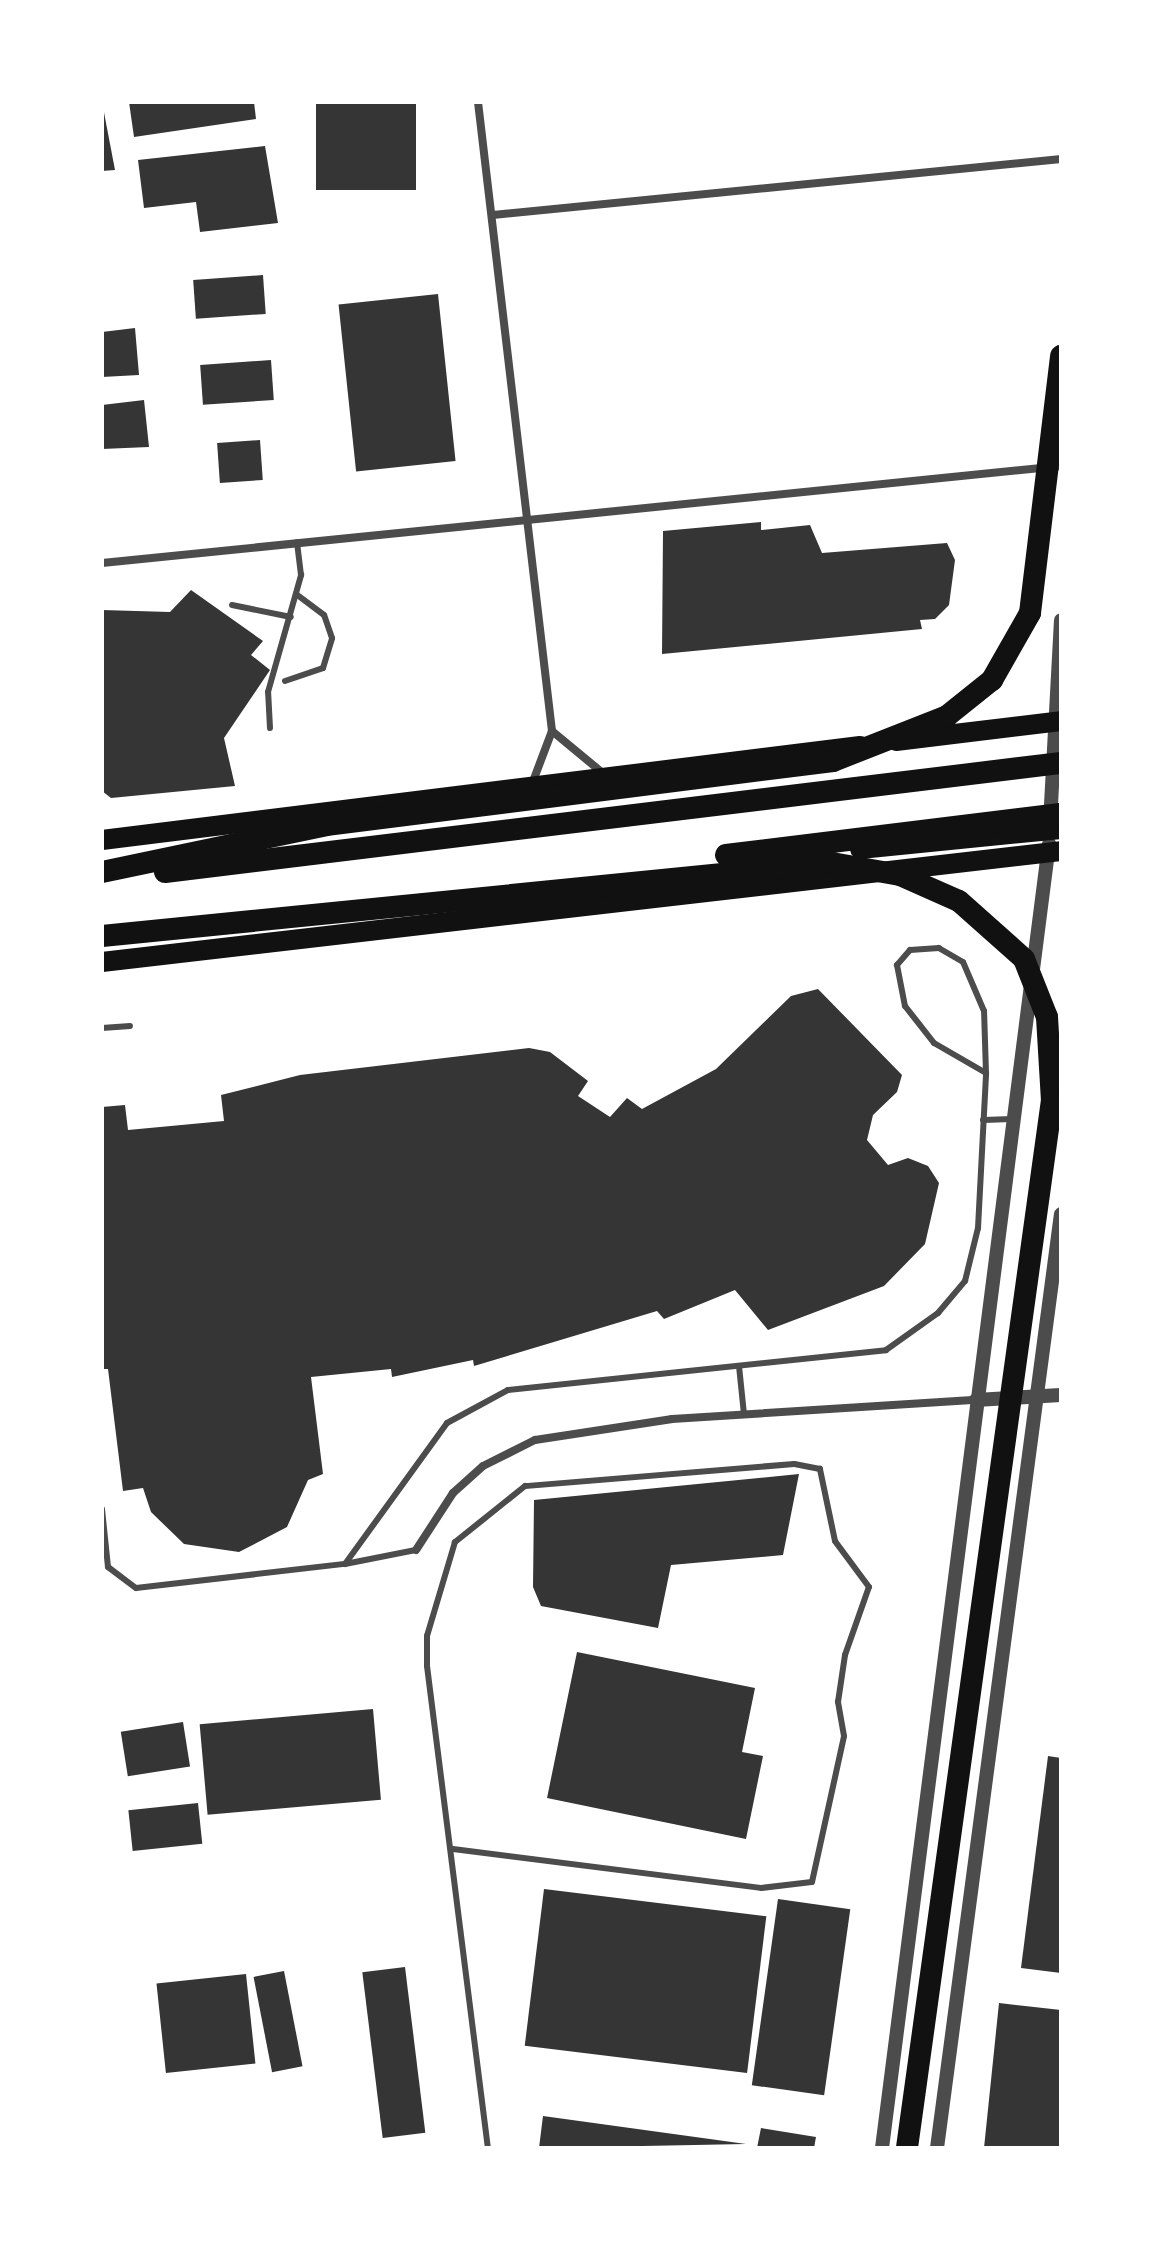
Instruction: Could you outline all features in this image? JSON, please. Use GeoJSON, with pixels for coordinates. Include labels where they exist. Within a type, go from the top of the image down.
{"type":"FeatureCollection","features":[{"type":"Feature","properties":{"kind":"highway"},"geometry":{"type":"LineString","coordinates":[[102,872],[326,825],[833,761],[947,716],[992,680],[1030,613],[1061,356]]}},
{"type":"Feature","properties":{"kind":"highway"},"geometry":{"type":"LineString","coordinates":[[102,880],[1061,763]]}},
{"type":"Feature","properties":{"kind":"highway"},"geometry":{"type":"LineString","coordinates":[[102,937],[1057,825]]}},
{"type":"Feature","properties":{"kind":"highway"},"geometry":{"type":"LineString","coordinates":[[102,937],[832,863],[932,887],[1006,936],[1047,1017],[1052,1100],[1000,1439],[907,2148]]}},
{"type":"Feature","properties":{"kind":"main road"},"geometry":{"type":"LineString","coordinates":[[102,840],[532,784],[1058,722]]}},
{"type":"Feature","properties":{"kind":"main road"},"geometry":{"type":"LineString","coordinates":[[102,962],[1055,851]]}},
{"type":"Feature","properties":{"kind":"street"},"geometry":{"type":"LineString","coordinates":[[478,102],[493,215],[523,517],[552,731],[532,784]]}},
{"type":"Feature","properties":{"kind":"street"},"geometry":{"type":"LineString","coordinates":[[493,215],[1061,159]]}},
{"type":"Feature","properties":{"kind":"street"},"geometry":{"type":"LineString","coordinates":[[102,563],[523,517],[1061,466]]}},
{"type":"Feature","properties":{"kind":"street"},"geometry":{"type":"LineString","coordinates":[[882,2148],[976,1400],[1055,851],[1061,620]]}},
{"type":"Feature","properties":{"kind":"street"},"geometry":{"type":"LineString","coordinates":[[552,731],[608,776]]}},
{"type":"Feature","properties":{"kind":"street"},"geometry":{"type":"LineString","coordinates":[[937,2148],[1034,1397],[1061,1214]]}},
{"type":"Feature","properties":{"kind":"street"},"geometry":{"type":"LineString","coordinates":[[416,1550],[473,1475],[535,1440],[599,1427],[744,1414],[1061,1395]]}},
{"type":"Feature","properties":{"kind":"lane"},"geometry":{"type":"LineString","coordinates":[[270,728],[268,692],[297,595],[297,542]]}},
{"type":"Feature","properties":{"kind":"lane"},"geometry":{"type":"LineString","coordinates":[[285,681],[323,668],[332,638],[324,615],[297,595]]}},
{"type":"Feature","properties":{"kind":"lane"},"geometry":{"type":"LineString","coordinates":[[232,605],[291,617]]}},
{"type":"Feature","properties":{"kind":"lane"},"geometry":{"type":"LineString","coordinates":[[345,1564],[447,1423],[477,1404],[543,1382],[886,1350],[938,1313],[965,1281],[978,1228],[986,1073],[977,982],[963,962],[939,948],[910,950],[897,965],[896,985],[912,1016],[952,1058],[986,1073]]}},
{"type":"Feature","properties":{"kind":"lane"},"geometry":{"type":"LineString","coordinates":[[102,1028],[130,1026]]}},
{"type":"Feature","properties":{"kind":"lane"},"geometry":{"type":"LineString","coordinates":[[983,1120],[1017,1119]]}},
{"type":"Feature","properties":{"kind":"lane"},"geometry":{"type":"LineString","coordinates":[[739,1366],[744,1414]]}},
{"type":"Feature","properties":{"kind":"lane"},"geometry":{"type":"LineString","coordinates":[[453,1849],[761,1888],[812,1882],[844,1736],[838,1702],[845,1655],[869,1587],[835,1541],[820,1469],[794,1464],[525,1486],[464,1531],[427,1636],[488,2148]]}},
{"type":"Feature","properties":{"kind":"lane"},"geometry":{"type":"LineString","coordinates":[[102,1509],[108,1567],[136,1588],[345,1564],[416,1550]]}},
{"type":"Feature","properties":{"kind":"building"},"geometry":{"type":"Polygon","coordinates":[[[102,102],[115,170],[102,171],[102,102]]]}},
{"type":"Feature","properties":{"kind":"building"},"geometry":{"type":"Polygon","coordinates":[[[129,102],[254,102],[256,119],[134,137],[129,102]]]}},
{"type":"Feature","properties":{"kind":"building"},"geometry":{"type":"Polygon","coordinates":[[[316,102],[416,102],[416,190],[316,190],[316,102]]]}},
{"type":"Feature","properties":{"kind":"building"},"geometry":{"type":"Polygon","coordinates":[[[265,146],[278,223],[200,232],[196,202],[144,208],[138,160],[265,146]]]}},
{"type":"Feature","properties":{"kind":"building"},"geometry":{"type":"Polygon","coordinates":[[[263,275],[266,314],[196,319],[193,280],[263,275]]]}},
{"type":"Feature","properties":{"kind":"building"},"geometry":{"type":"Polygon","coordinates":[[[438,294],[456,461],[356,472],[339,304],[438,294]]]}},
{"type":"Feature","properties":{"kind":"building"},"geometry":{"type":"Polygon","coordinates":[[[135,328],[139,375],[102,377],[102,332],[135,328]]]}},
{"type":"Feature","properties":{"kind":"building"},"geometry":{"type":"Polygon","coordinates":[[[271,360],[274,400],[203,405],[200,365],[271,360]]]}},
{"type":"Feature","properties":{"kind":"building"},"geometry":{"type":"Polygon","coordinates":[[[144,400],[149,447],[102,449],[102,405],[144,400]]]}},
{"type":"Feature","properties":{"kind":"building"},"geometry":{"type":"Polygon","coordinates":[[[260,440],[263,480],[220,483],[217,443],[260,440]]]}},
{"type":"Feature","properties":{"kind":"building"},"geometry":{"type":"Polygon","coordinates":[[[761,522],[761,530],[810,525],[822,553],[947,543],[955,560],[949,605],[935,619],[920,620],[922,629],[662,654],[663,531],[761,522]]]}},
{"type":"Feature","properties":{"kind":"building"},"geometry":{"type":"Polygon","coordinates":[[[191,590],[263,641],[251,655],[270,670],[224,738],[235,786],[111,798],[102,791],[102,610],[170,612],[191,590]]]}},
{"type":"Feature","properties":{"kind":"building"},"geometry":{"type":"Polygon","coordinates":[[[818,989],[902,1075],[897,1092],[873,1115],[867,1140],[888,1165],[908,1158],[928,1166],[939,1183],[925,1244],[884,1286],[768,1330],[735,1290],[664,1319],[657,1311],[474,1366],[473,1360],[392,1377],[391,1369],[311,1377],[323,1474],[308,1480],[287,1527],[239,1552],[184,1544],[151,1512],[143,1488],[123,1491],[108,1369],[102,1369],[102,1107],[125,1105],[128,1130],[224,1121],[221,1095],[300,1075],[529,1048],[550,1052],[588,1081],[578,1096],[610,1117],[627,1098],[642,1109],[716,1069],[791,996],[818,989]]]}},
{"type":"Feature","properties":{"kind":"building"},"geometry":{"type":"Polygon","coordinates":[[[799,1474],[783,1555],[671,1565],[658,1628],[541,1606],[533,1587],[534,1500],[799,1474]]]}},
{"type":"Feature","properties":{"kind":"building"},"geometry":{"type":"Polygon","coordinates":[[[577,1652],[755,1688],[742,1752],[763,1756],[746,1839],[547,1798],[577,1652]]]}},
{"type":"Feature","properties":{"kind":"building"},"geometry":{"type":"Polygon","coordinates":[[[373,1709],[381,1800],[208,1815],[200,1724],[373,1709]]]}},
{"type":"Feature","properties":{"kind":"building"},"geometry":{"type":"Polygon","coordinates":[[[183,1722],[190,1766],[128,1776],[121,1732],[183,1722]]]}},
{"type":"Feature","properties":{"kind":"building"},"geometry":{"type":"Polygon","coordinates":[[[1048,1756],[1061,1758],[1061,1973],[1021,1968],[1048,1756]]]}},
{"type":"Feature","properties":{"kind":"building"},"geometry":{"type":"Polygon","coordinates":[[[198,1803],[202,1844],[133,1851],[128,1810],[198,1803]]]}},
{"type":"Feature","properties":{"kind":"building"},"geometry":{"type":"Polygon","coordinates":[[[544,1889],[766,1916],[747,2073],[525,2046],[544,1889]]]}},
{"type":"Feature","properties":{"kind":"building"},"geometry":{"type":"Polygon","coordinates":[[[778,1899],[850,1909],[824,2095],[752,2085],[778,1899]]]}},
{"type":"Feature","properties":{"kind":"building"},"geometry":{"type":"Polygon","coordinates":[[[405,1967],[425,2133],[383,2138],[362,1972],[405,1967]]]}},
{"type":"Feature","properties":{"kind":"building"},"geometry":{"type":"Polygon","coordinates":[[[284,1971],[303,2066],[272,2072],[254,1977],[284,1971]]]}},
{"type":"Feature","properties":{"kind":"building"},"geometry":{"type":"Polygon","coordinates":[[[246,1974],[255,2064],[166,2073],[156,1983],[246,1974]]]}},
{"type":"Feature","properties":{"kind":"building"},"geometry":{"type":"Polygon","coordinates":[[[999,2003],[1061,2010],[1061,2148],[984,2148],[999,2003]]]}},
{"type":"Feature","properties":{"kind":"building"},"geometry":{"type":"Polygon","coordinates":[[[543,2116],[746,2144],[539,2148],[543,2116]]]}},
{"type":"Feature","properties":{"kind":"building"},"geometry":{"type":"Polygon","coordinates":[[[761,2128],[816,2137],[814,2148],[757,2148],[761,2128]]]}}]}
